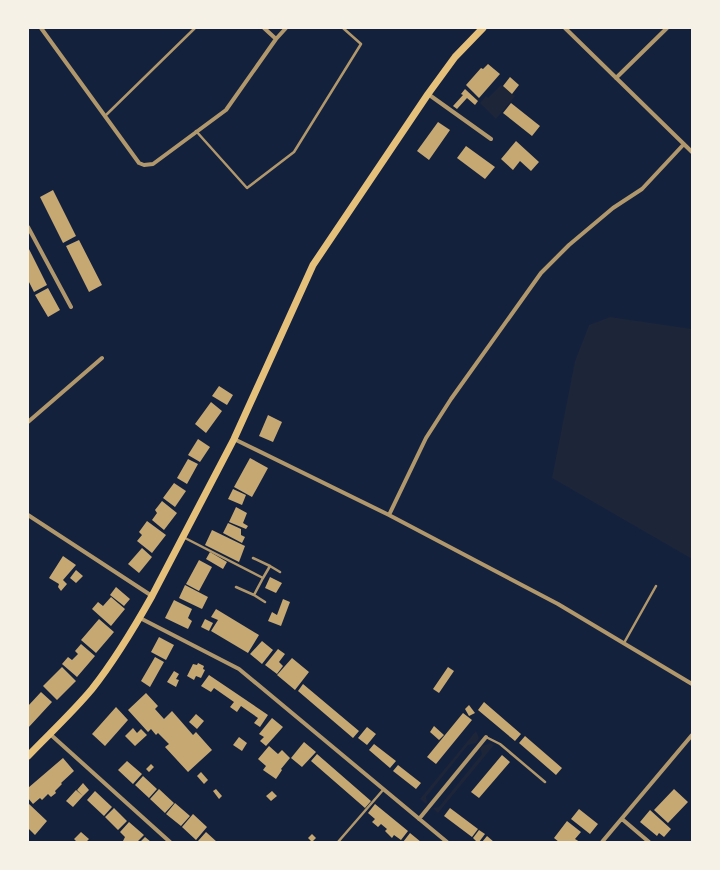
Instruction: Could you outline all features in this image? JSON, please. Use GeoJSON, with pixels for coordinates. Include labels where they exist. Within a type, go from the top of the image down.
{"type":"FeatureCollection","features":[{"type":"Feature","properties":{"kind":"main road"},"geometry":{"type":"LineString","coordinates":[[29,752],[50,734],[91,689],[117,654],[140,618],[234,439],[313,265],[428,94],[455,57],[483,28]]}},
{"type":"Feature","properties":{"kind":"street"},"geometry":{"type":"LineString","coordinates":[[41,28],[139,163],[144,165],[153,164],[226,110],[276,39],[286,28]]}},
{"type":"Feature","properties":{"kind":"street"},"geometry":{"type":"LineString","coordinates":[[264,28],[276,39]]}},
{"type":"Feature","properties":{"kind":"street"},"geometry":{"type":"LineString","coordinates":[[565,28],[692,152]]}},
{"type":"Feature","properties":{"kind":"street"},"geometry":{"type":"LineString","coordinates":[[616,78],[667,28]]}},
{"type":"Feature","properties":{"kind":"street"},"geometry":{"type":"LineString","coordinates":[[428,94],[491,139]]}},
{"type":"Feature","properties":{"kind":"street"},"geometry":{"type":"LineString","coordinates":[[389,515],[426,438],[451,399],[541,273],[569,245],[613,208],[642,189],[684,144]]}},
{"type":"Feature","properties":{"kind":"street"},"geometry":{"type":"LineString","coordinates":[[28,227],[71,307]]}},
{"type":"Feature","properties":{"kind":"street"},"geometry":{"type":"LineString","coordinates":[[28,422],[102,358]]}},
{"type":"Feature","properties":{"kind":"street"},"geometry":{"type":"LineString","coordinates":[[234,439],[389,515],[558,604],[692,684]]}},
{"type":"Feature","properties":{"kind":"street"},"geometry":{"type":"LineString","coordinates":[[28,515],[152,596]]}},
{"type":"Feature","properties":{"kind":"street"},"geometry":{"type":"LineString","coordinates":[[140,618],[239,669],[447,842]]}},
{"type":"Feature","properties":{"kind":"street"},"geometry":{"type":"LineString","coordinates":[[50,734],[170,842]]}},
{"type":"Feature","properties":{"kind":"street"},"geometry":{"type":"LineString","coordinates":[[602,842],[692,734]]}},
{"type":"Feature","properties":{"kind":"street"},"geometry":{"type":"LineString","coordinates":[[419,819],[486,737]]}},
{"type":"Feature","properties":{"kind":"street"},"geometry":{"type":"LineString","coordinates":[[622,819],[649,842]]}},
{"type":"Feature","properties":{"kind":"lane"},"geometry":{"type":"LineString","coordinates":[[105,116],[195,28]]}},
{"type":"Feature","properties":{"kind":"lane"},"geometry":{"type":"LineString","coordinates":[[196,131],[247,188],[294,152],[361,44],[343,28]]}},
{"type":"Feature","properties":{"kind":"lane"},"geometry":{"type":"LineString","coordinates":[[183,537],[264,578]]}},
{"type":"Feature","properties":{"kind":"lane"},"geometry":{"type":"LineString","coordinates":[[253,558],[280,572]]}},
{"type":"Feature","properties":{"kind":"lane"},"geometry":{"type":"LineString","coordinates":[[254,595],[270,566]]}},
{"type":"Feature","properties":{"kind":"lane"},"geometry":{"type":"LineString","coordinates":[[624,643],[656,586]]}},
{"type":"Feature","properties":{"kind":"lane"},"geometry":{"type":"LineString","coordinates":[[236,587],[265,602]]}},
{"type":"Feature","properties":{"kind":"lane"},"geometry":{"type":"LineString","coordinates":[[486,737],[500,744],[545,782]]}},
{"type":"Feature","properties":{"kind":"lane"},"geometry":{"type":"LineString","coordinates":[[338,842],[383,790]]}},
{"type":"Feature","properties":{"kind":"shaded area"},"geometry":{"type":"Polygon","coordinates":[[[501,85],[515,96],[496,119],[480,103],[486,96],[488,98],[501,85]]]}},
{"type":"Feature","properties":{"kind":"shaded area"},"geometry":{"type":"Polygon","coordinates":[[[610,317],[692,329],[692,559],[552,478],[575,361],[589,325],[610,317]]]}},
{"type":"Feature","properties":{"kind":"shaded area"},"geometry":{"type":"Polygon","coordinates":[[[476,731],[479,738],[476,743],[468,745],[426,797],[426,804],[420,799],[476,731]]]}},
{"type":"Feature","properties":{"kind":"shaded area"},"geometry":{"type":"Polygon","coordinates":[[[491,743],[494,745],[438,813],[433,808],[439,807],[482,754],[480,748],[491,743]]]}},
{"type":"Feature","properties":{"kind":"building"},"geometry":{"type":"Polygon","coordinates":[[[488,64],[500,74],[479,98],[466,85],[481,68],[483,69],[488,64]]]}},
{"type":"Feature","properties":{"kind":"building"},"geometry":{"type":"Polygon","coordinates":[[[510,77],[519,85],[512,94],[503,86],[510,77]]]}},
{"type":"Feature","properties":{"kind":"building"},"geometry":{"type":"Polygon","coordinates":[[[465,89],[478,101],[475,105],[467,98],[457,109],[453,106],[463,95],[461,94],[465,89]]]}},
{"type":"Feature","properties":{"kind":"building"},"geometry":{"type":"Polygon","coordinates":[[[511,103],[540,126],[532,136],[503,113],[511,103]]]}},
{"type":"Feature","properties":{"kind":"building"},"geometry":{"type":"Polygon","coordinates":[[[438,122],[450,130],[429,160],[417,151],[438,122]]]}},
{"type":"Feature","properties":{"kind":"building"},"geometry":{"type":"Polygon","coordinates":[[[516,141],[539,162],[531,171],[520,161],[513,170],[501,159],[516,141]]]}},
{"type":"Feature","properties":{"kind":"building"},"geometry":{"type":"Polygon","coordinates":[[[466,146],[495,167],[485,179],[457,158],[466,146]]]}},
{"type":"Feature","properties":{"kind":"building"},"geometry":{"type":"Polygon","coordinates":[[[53,190],[76,236],[63,243],[40,197],[53,190]]]}},
{"type":"Feature","properties":{"kind":"building"},"geometry":{"type":"Polygon","coordinates":[[[79,240],[102,285],[89,292],[66,246],[79,240]]]}},
{"type":"Feature","properties":{"kind":"building"},"geometry":{"type":"Polygon","coordinates":[[[28,247],[47,285],[34,292],[28,280],[28,247]]]}},
{"type":"Feature","properties":{"kind":"building"},"geometry":{"type":"Polygon","coordinates":[[[48,288],[60,310],[48,317],[35,295],[48,288]]]}},
{"type":"Feature","properties":{"kind":"building"},"geometry":{"type":"Polygon","coordinates":[[[219,386],[233,395],[227,405],[212,396],[219,386]]]}},
{"type":"Feature","properties":{"kind":"building"},"geometry":{"type":"Polygon","coordinates":[[[211,402],[222,411],[206,433],[195,424],[211,402]]]}},
{"type":"Feature","properties":{"kind":"building"},"geometry":{"type":"Polygon","coordinates":[[[268,415],[282,422],[273,442],[259,436],[268,415]]]}},
{"type":"Feature","properties":{"kind":"building"},"geometry":{"type":"Polygon","coordinates":[[[198,439],[210,447],[200,462],[188,455],[198,439]]]}},
{"type":"Feature","properties":{"kind":"building"},"geometry":{"type":"Polygon","coordinates":[[[250,458],[268,468],[252,497],[234,487],[250,458]]]}},
{"type":"Feature","properties":{"kind":"building"},"geometry":{"type":"Polygon","coordinates":[[[188,459],[198,464],[187,484],[177,478],[188,459]]]}},
{"type":"Feature","properties":{"kind":"building"},"geometry":{"type":"Polygon","coordinates":[[[174,483],[186,491],[175,507],[163,498],[174,483]]]}},
{"type":"Feature","properties":{"kind":"building"},"geometry":{"type":"Polygon","coordinates":[[[233,489],[246,495],[242,505],[228,499],[233,489]]]}},
{"type":"Feature","properties":{"kind":"building"},"geometry":{"type":"Polygon","coordinates":[[[162,501],[177,513],[164,530],[152,520],[157,513],[155,510],[162,501]]]}},
{"type":"Feature","properties":{"kind":"building"},"geometry":{"type":"Polygon","coordinates":[[[236,507],[247,513],[243,523],[248,526],[246,529],[229,522],[236,507]]]}},
{"type":"Feature","properties":{"kind":"building"},"geometry":{"type":"Polygon","coordinates":[[[147,521],[166,535],[152,553],[137,541],[142,535],[139,532],[147,521]]]}},
{"type":"Feature","properties":{"kind":"building"},"geometry":{"type":"Polygon","coordinates":[[[228,523],[241,529],[241,535],[245,537],[242,543],[223,533],[228,523]]]}},
{"type":"Feature","properties":{"kind":"building"},"geometry":{"type":"Polygon","coordinates":[[[212,530],[245,546],[239,562],[205,545],[212,530]]]}},
{"type":"Feature","properties":{"kind":"building"},"geometry":{"type":"Polygon","coordinates":[[[142,548],[152,557],[139,573],[128,564],[142,548]]]}},
{"type":"Feature","properties":{"kind":"building"},"geometry":{"type":"Polygon","coordinates":[[[210,552],[227,562],[223,569],[206,559],[210,552]]]}},
{"type":"Feature","properties":{"kind":"building"},"geometry":{"type":"Polygon","coordinates":[[[63,556],[76,565],[63,580],[67,584],[61,591],[58,587],[59,584],[49,578],[63,556]]]}},
{"type":"Feature","properties":{"kind":"building"},"geometry":{"type":"Polygon","coordinates":[[[199,560],[212,567],[199,591],[186,584],[199,560]]]}},
{"type":"Feature","properties":{"kind":"building"},"geometry":{"type":"Polygon","coordinates":[[[76,570],[83,576],[76,583],[70,578],[76,570]]]}},
{"type":"Feature","properties":{"kind":"building"},"geometry":{"type":"Polygon","coordinates":[[[270,577],[282,583],[276,593],[265,588],[270,577]]]}},
{"type":"Feature","properties":{"kind":"building"},"geometry":{"type":"Polygon","coordinates":[[[185,585],[208,597],[202,609],[179,598],[185,585]]]}},
{"type":"Feature","properties":{"kind":"building"},"geometry":{"type":"Polygon","coordinates":[[[116,587],[130,599],[124,606],[110,595],[116,587]]]}},
{"type":"Feature","properties":{"kind":"building"},"geometry":{"type":"Polygon","coordinates":[[[111,597],[125,609],[111,626],[92,609],[98,602],[103,606],[111,597]]]}},
{"type":"Feature","properties":{"kind":"building"},"geometry":{"type":"Polygon","coordinates":[[[283,599],[290,602],[281,626],[268,621],[272,612],[277,615],[283,599]]]}},
{"type":"Feature","properties":{"kind":"building"},"geometry":{"type":"Polygon","coordinates":[[[174,600],[192,609],[188,618],[192,621],[188,629],[165,618],[174,600]]]}},
{"type":"Feature","properties":{"kind":"building"},"geometry":{"type":"Polygon","coordinates":[[[216,609],[259,635],[248,653],[211,631],[218,620],[211,617],[216,609]]]}},
{"type":"Feature","properties":{"kind":"building"},"geometry":{"type":"Polygon","coordinates":[[[99,619],[114,632],[96,653],[81,640],[99,619]]]}},
{"type":"Feature","properties":{"kind":"building"},"geometry":{"type":"Polygon","coordinates":[[[205,619],[213,623],[209,631],[201,627],[205,619]]]}},
{"type":"Feature","properties":{"kind":"building"},"geometry":{"type":"Polygon","coordinates":[[[159,637],[174,645],[166,660],[151,652],[159,637]]]}},
{"type":"Feature","properties":{"kind":"building"},"geometry":{"type":"Polygon","coordinates":[[[262,641],[273,650],[262,664],[250,654],[262,641]]]}},
{"type":"Feature","properties":{"kind":"building"},"geometry":{"type":"Polygon","coordinates":[[[81,644],[95,656],[77,677],[62,664],[68,657],[72,660],[78,654],[75,651],[81,644]]]}},
{"type":"Feature","properties":{"kind":"building"},"geometry":{"type":"Polygon","coordinates":[[[278,649],[285,654],[279,662],[283,666],[277,674],[265,665],[278,649]]]}},
{"type":"Feature","properties":{"kind":"building"},"geometry":{"type":"Polygon","coordinates":[[[155,657],[164,662],[150,687],[141,681],[155,657]]]}},
{"type":"Feature","properties":{"kind":"building"},"geometry":{"type":"Polygon","coordinates":[[[292,658],[309,672],[295,690],[277,675],[292,658]]]}},
{"type":"Feature","properties":{"kind":"building"},"geometry":{"type":"Polygon","coordinates":[[[198,663],[204,666],[203,669],[205,670],[201,678],[196,676],[194,680],[187,676],[193,664],[197,665],[198,663]]]}},
{"type":"Feature","properties":{"kind":"building"},"geometry":{"type":"Polygon","coordinates":[[[62,667],[76,681],[57,700],[43,686],[62,667]]]}},
{"type":"Feature","properties":{"kind":"building"},"geometry":{"type":"Polygon","coordinates":[[[448,667],[454,671],[439,693],[433,689],[448,667]]]}},
{"type":"Feature","properties":{"kind":"building"},"geometry":{"type":"Polygon","coordinates":[[[174,671],[179,674],[176,679],[179,680],[176,687],[167,682],[174,671]]]}},
{"type":"Feature","properties":{"kind":"building"},"geometry":{"type":"Polygon","coordinates":[[[209,675],[268,715],[260,727],[254,723],[258,718],[241,706],[237,712],[230,707],[234,702],[214,688],[211,692],[201,686],[209,675]]]}},
{"type":"Feature","properties":{"kind":"building"},"geometry":{"type":"Polygon","coordinates":[[[303,684],[359,731],[353,738],[298,691],[303,684]]]}},
{"type":"Feature","properties":{"kind":"building"},"geometry":{"type":"Polygon","coordinates":[[[41,692],[52,702],[28,728],[28,706],[41,692]]]}},
{"type":"Feature","properties":{"kind":"building"},"geometry":{"type":"Polygon","coordinates":[[[146,693],[158,706],[155,709],[164,719],[172,711],[193,735],[196,732],[212,750],[188,772],[165,747],[169,744],[158,733],[156,735],[151,729],[148,732],[128,710],[146,693]]]}},
{"type":"Feature","properties":{"kind":"building"},"geometry":{"type":"Polygon","coordinates":[[[484,702],[521,734],[515,741],[478,710],[484,702]]]}},
{"type":"Feature","properties":{"kind":"building"},"geometry":{"type":"Polygon","coordinates":[[[469,705],[475,713],[469,716],[465,709],[469,705]]]}},
{"type":"Feature","properties":{"kind":"building"},"geometry":{"type":"Polygon","coordinates":[[[116,707],[128,720],[105,746],[92,734],[116,707]]]}},
{"type":"Feature","properties":{"kind":"building"},"geometry":{"type":"Polygon","coordinates":[[[463,713],[472,720],[436,764],[427,757],[463,713]]]}},
{"type":"Feature","properties":{"kind":"building"},"geometry":{"type":"Polygon","coordinates":[[[196,714],[204,721],[197,729],[189,722],[196,714]]]}},
{"type":"Feature","properties":{"kind":"building"},"geometry":{"type":"Polygon","coordinates":[[[272,718],[283,727],[266,746],[260,741],[264,737],[259,734],[272,718]]]}},
{"type":"Feature","properties":{"kind":"building"},"geometry":{"type":"Polygon","coordinates":[[[434,726],[444,735],[439,740],[430,732],[434,726]]]}},
{"type":"Feature","properties":{"kind":"building"},"geometry":{"type":"Polygon","coordinates":[[[367,727],[376,734],[367,745],[358,738],[367,727]]]}},
{"type":"Feature","properties":{"kind":"building"},"geometry":{"type":"Polygon","coordinates":[[[133,728],[137,733],[141,729],[147,735],[135,746],[125,736],[133,728]]]}},
{"type":"Feature","properties":{"kind":"building"},"geometry":{"type":"Polygon","coordinates":[[[525,736],[562,768],[556,775],[519,743],[525,736]]]}},
{"type":"Feature","properties":{"kind":"building"},"geometry":{"type":"Polygon","coordinates":[[[239,737],[247,743],[242,751],[233,745],[239,737]]]}},
{"type":"Feature","properties":{"kind":"building"},"geometry":{"type":"Polygon","coordinates":[[[304,742],[316,752],[302,767],[291,758],[304,742]]]}},
{"type":"Feature","properties":{"kind":"building"},"geometry":{"type":"Polygon","coordinates":[[[374,744],[396,761],[390,768],[369,750],[374,744]]]}},
{"type":"Feature","properties":{"kind":"building"},"geometry":{"type":"Polygon","coordinates":[[[269,746],[278,754],[282,750],[290,758],[281,769],[282,770],[276,779],[263,770],[266,766],[258,759],[269,746]]]}},
{"type":"Feature","properties":{"kind":"building"},"geometry":{"type":"Polygon","coordinates":[[[317,754],[371,801],[365,808],[311,761],[317,754]]]}},
{"type":"Feature","properties":{"kind":"building"},"geometry":{"type":"Polygon","coordinates":[[[502,755],[510,762],[479,798],[471,792],[502,755]]]}},
{"type":"Feature","properties":{"kind":"building"},"geometry":{"type":"Polygon","coordinates":[[[63,758],[74,771],[61,783],[62,784],[55,791],[56,793],[51,797],[48,794],[42,800],[40,798],[33,804],[28,798],[28,788],[63,758]]]}},
{"type":"Feature","properties":{"kind":"building"},"geometry":{"type":"Polygon","coordinates":[[[127,761],[142,774],[133,784],[118,770],[127,761]]]}},
{"type":"Feature","properties":{"kind":"building"},"geometry":{"type":"Polygon","coordinates":[[[151,764],[154,767],[149,772],[146,769],[151,764]]]}},
{"type":"Feature","properties":{"kind":"building"},"geometry":{"type":"Polygon","coordinates":[[[398,765],[421,783],[416,789],[393,771],[398,765]]]}},
{"type":"Feature","properties":{"kind":"building"},"geometry":{"type":"Polygon","coordinates":[[[201,772],[208,780],[204,784],[197,776],[201,772]]]}},
{"type":"Feature","properties":{"kind":"building"},"geometry":{"type":"Polygon","coordinates":[[[143,776],[157,789],[149,798],[135,785],[143,776]]]}},
{"type":"Feature","properties":{"kind":"building"},"geometry":{"type":"Polygon","coordinates":[[[83,783],[89,790],[83,796],[77,790],[83,783]]]}},
{"type":"Feature","properties":{"kind":"building"},"geometry":{"type":"Polygon","coordinates":[[[159,789],[174,803],[165,813],[150,799],[159,789]]]}},
{"type":"Feature","properties":{"kind":"building"},"geometry":{"type":"Polygon","coordinates":[[[216,789],[222,796],[219,799],[213,791],[216,789]]]}},
{"type":"Feature","properties":{"kind":"building"},"geometry":{"type":"Polygon","coordinates":[[[674,789],[688,802],[668,823],[654,810],[674,789]]]}},
{"type":"Feature","properties":{"kind":"building"},"geometry":{"type":"Polygon","coordinates":[[[76,790],[83,796],[73,807],[66,801],[76,790]]]}},
{"type":"Feature","properties":{"kind":"building"},"geometry":{"type":"Polygon","coordinates":[[[95,791],[112,807],[104,816],[87,800],[95,791]]]}},
{"type":"Feature","properties":{"kind":"building"},"geometry":{"type":"Polygon","coordinates":[[[272,791],[277,796],[271,801],[266,796],[272,791]]]}},
{"type":"Feature","properties":{"kind":"building"},"geometry":{"type":"Polygon","coordinates":[[[28,803],[47,821],[35,835],[28,828],[28,803]]]}},
{"type":"Feature","properties":{"kind":"building"},"geometry":{"type":"Polygon","coordinates":[[[175,803],[190,816],[181,826],[166,814],[175,803]]]}},
{"type":"Feature","properties":{"kind":"building"},"geometry":{"type":"Polygon","coordinates":[[[375,804],[408,831],[401,840],[394,835],[392,838],[385,831],[387,829],[381,824],[378,827],[372,822],[375,819],[368,813],[375,804]]]}},
{"type":"Feature","properties":{"kind":"building"},"geometry":{"type":"Polygon","coordinates":[[[114,808],[127,821],[118,830],[105,817],[114,808]]]}},
{"type":"Feature","properties":{"kind":"building"},"geometry":{"type":"Polygon","coordinates":[[[450,808],[478,829],[472,837],[444,816],[450,808]]]}},
{"type":"Feature","properties":{"kind":"building"},"geometry":{"type":"Polygon","coordinates":[[[579,809],[598,824],[590,834],[571,819],[579,809]]]}},
{"type":"Feature","properties":{"kind":"building"},"geometry":{"type":"Polygon","coordinates":[[[650,810],[671,829],[664,837],[659,833],[657,836],[640,822],[650,810]]]}},
{"type":"Feature","properties":{"kind":"building"},"geometry":{"type":"Polygon","coordinates":[[[193,814],[207,827],[196,840],[182,827],[193,814]]]}},
{"type":"Feature","properties":{"kind":"building"},"geometry":{"type":"Polygon","coordinates":[[[567,821],[581,832],[575,839],[580,842],[559,842],[554,838],[567,821]]]}},
{"type":"Feature","properties":{"kind":"building"},"geometry":{"type":"Polygon","coordinates":[[[129,822],[144,835],[137,842],[123,841],[125,837],[120,832],[129,822]]]}},
{"type":"Feature","properties":{"kind":"building"},"geometry":{"type":"Polygon","coordinates":[[[479,830],[485,834],[479,842],[477,842],[473,838],[479,830]]]}},
{"type":"Feature","properties":{"kind":"building"},"geometry":{"type":"Polygon","coordinates":[[[81,832],[89,839],[86,842],[77,842],[74,839],[81,832]]]}},
{"type":"Feature","properties":{"kind":"building"},"geometry":{"type":"Polygon","coordinates":[[[206,832],[217,842],[199,842],[198,841],[206,832]]]}},
{"type":"Feature","properties":{"kind":"building"},"geometry":{"type":"Polygon","coordinates":[[[410,833],[421,842],[403,842],[410,833]]]}},
{"type":"Feature","properties":{"kind":"building"},"geometry":{"type":"Polygon","coordinates":[[[312,834],[316,838],[312,842],[308,838],[312,834]]]}},
{"type":"Feature","properties":{"kind":"building"},"geometry":{"type":"Polygon","coordinates":[[[487,836],[494,842],[482,842],[487,836]]]}},
{"type":"Feature","properties":{"kind":"building"},"geometry":{"type":"Polygon","coordinates":[[[145,837],[151,842],[140,842],[145,837]]]}}]}
